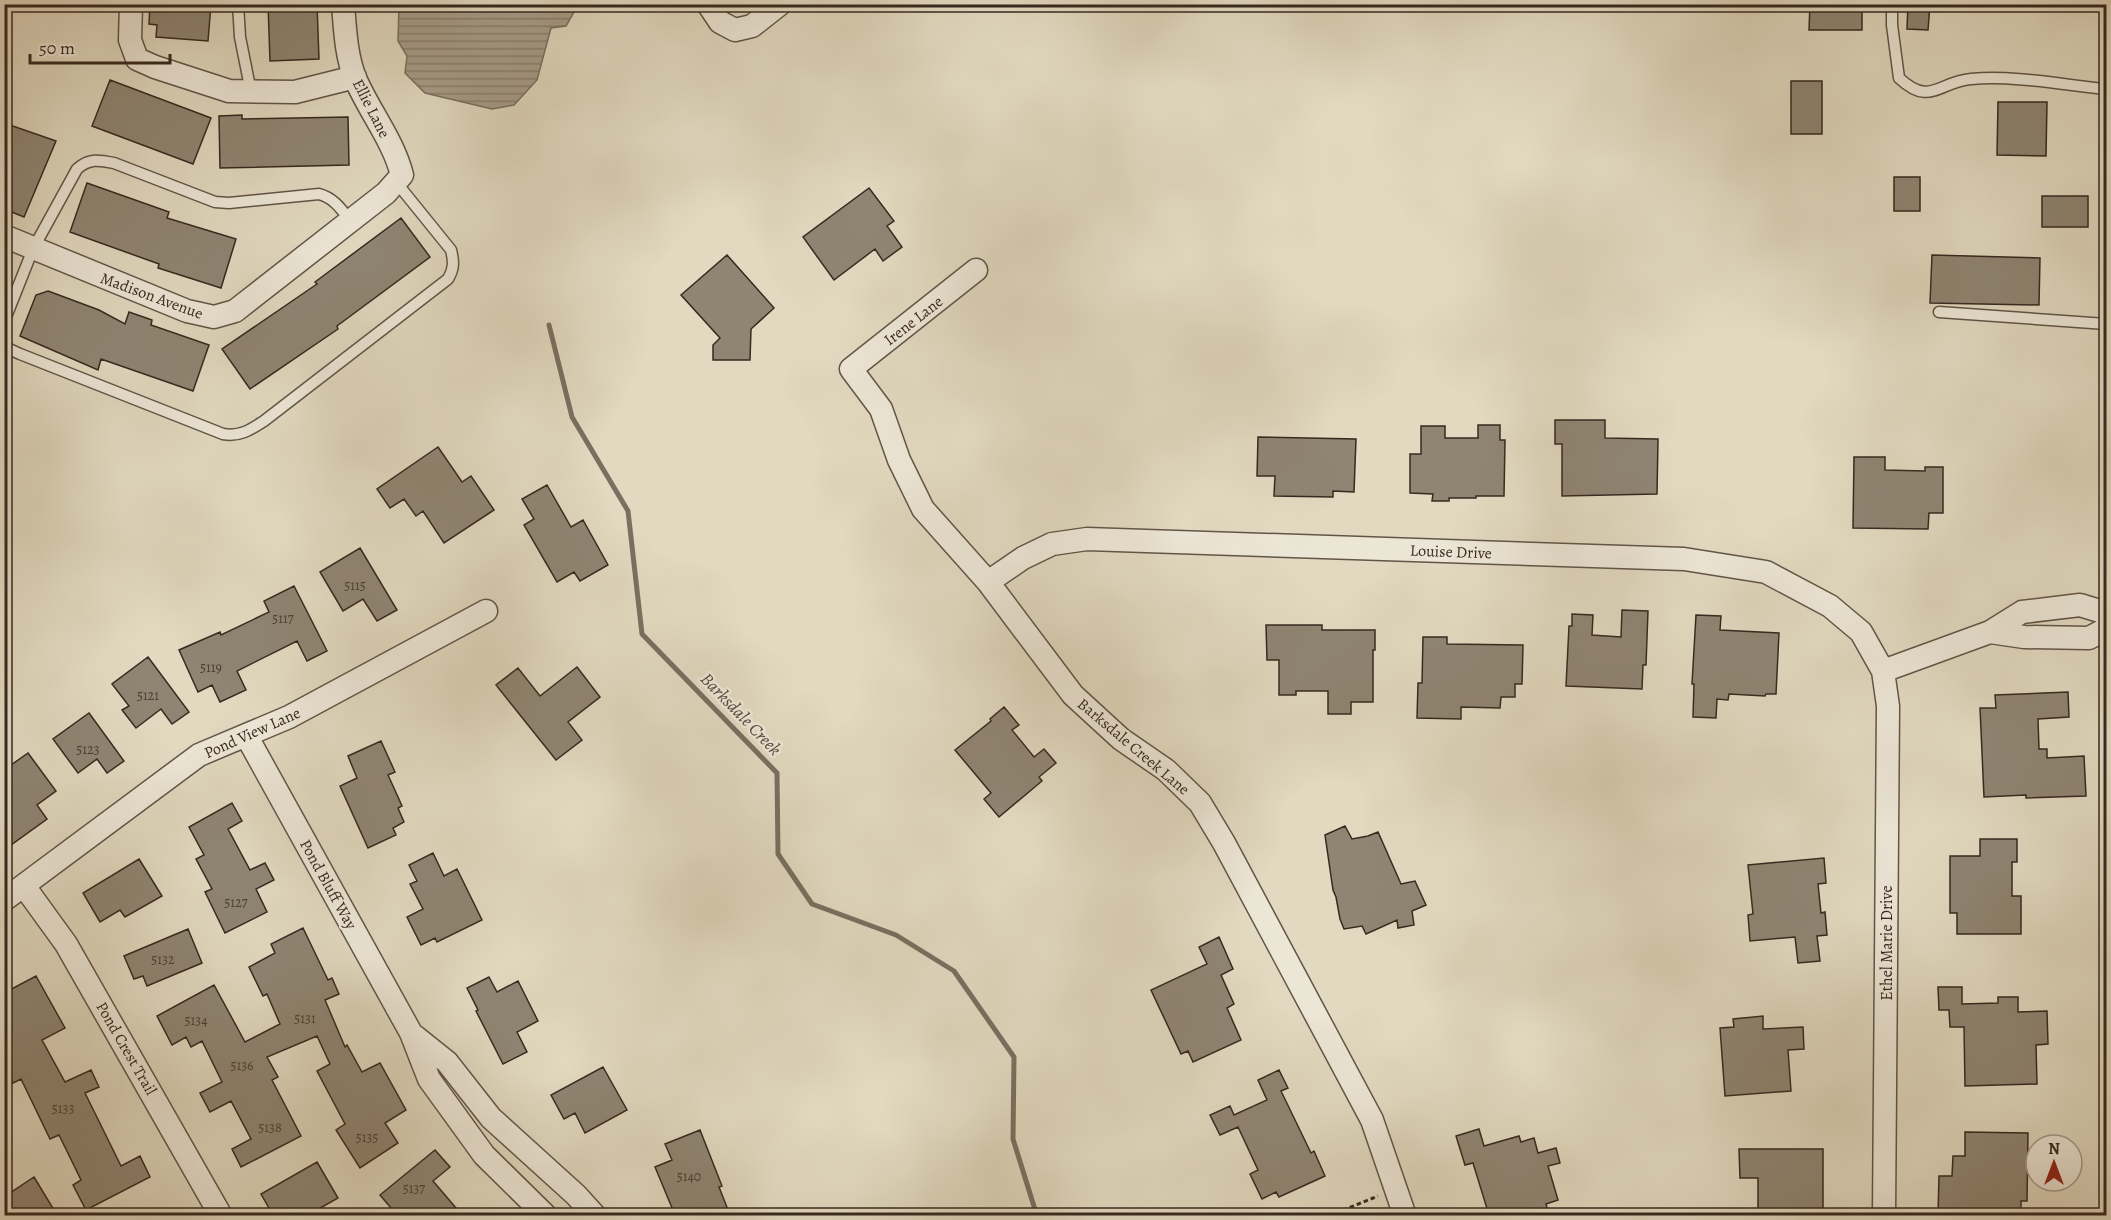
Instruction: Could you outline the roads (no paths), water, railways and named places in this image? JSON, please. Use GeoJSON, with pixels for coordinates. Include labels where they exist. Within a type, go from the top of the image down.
{"type":"FeatureCollection","features":[{"type":"Feature","properties":{"kind":"street"},"geometry":{"type":"LineString","coordinates":[[131,4],[130,40],[137,59],[155,67],[229,91],[295,92],[355,77]]}},
{"type":"Feature","properties":{"kind":"street","name":"Ellie Lane"},"geometry":{"type":"LineString","coordinates":[[344,4],[345,43],[355,77],[397,157],[399,178]]}},
{"type":"Feature","properties":{"kind":"street"},"geometry":{"type":"LineString","coordinates":[[708,4],[720,22],[735,30],[752,26],[780,4]]}},
{"type":"Feature","properties":{"kind":"street","name":"Madison Avenue"},"geometry":{"type":"LineString","coordinates":[[4,236],[187,311],[214,317],[234,311],[386,193],[399,178]]}},
{"type":"Feature","properties":{"kind":"street","name":"Irene Lane"},"geometry":{"type":"LineString","coordinates":[[851,369],[976,270]]}},
{"type":"Feature","properties":{"kind":"street","name":"Barksdale Creek Lane"},"geometry":{"type":"LineString","coordinates":[[851,369],[881,409],[899,459],[922,509],[988,582],[1073,695],[1121,739],[1166,770],[1200,803],[1224,843],[1372,1120],[1405,1215]]}},
{"type":"Feature","properties":{"kind":"street","name":"Louise Drive"},"geometry":{"type":"LineString","coordinates":[[988,582],[1023,558],[1052,544],[1087,539],[1684,559],[1766,572],[1797,587],[1830,606],[1861,632],[1883,671]]}},
{"type":"Feature","properties":{"kind":"street"},"geometry":{"type":"LineString","coordinates":[[1883,671],[1990,632],[2022,612],[2080,605],[2106,613]]}},
{"type":"Feature","properties":{"kind":"street","name":"Pond View Lane"},"geometry":{"type":"LineString","coordinates":[[4,900],[199,755],[289,717],[486,610]]}},
{"type":"Feature","properties":{"kind":"street"},"geometry":{"type":"LineString","coordinates":[[1990,632],[2024,637],[2089,638],[2106,629]]}},
{"type":"Feature","properties":{"kind":"street","name":"Ethel Marie Drive"},"geometry":{"type":"LineString","coordinates":[[1883,671],[1888,706],[1884,1215]]}},
{"type":"Feature","properties":{"kind":"street","name":"Pond Bluff Way"},"geometry":{"type":"LineString","coordinates":[[246,735],[411,1033],[429,1079],[484,1155],[546,1215]]}},
{"type":"Feature","properties":{"kind":"street","name":"Pond Crest Trail"},"geometry":{"type":"LineString","coordinates":[[24,886],[66,944],[221,1215]]}},
{"type":"Feature","properties":{"kind":"street","name":"Pond Bluff Way"},"geometry":{"type":"LineString","coordinates":[[411,1033],[447,1062],[491,1118],[595,1215]]}},
{"type":"Feature","properties":{"kind":"lane"},"geometry":{"type":"LineString","coordinates":[[238,4],[240,37],[251,92]]}},
{"type":"Feature","properties":{"kind":"lane"},"geometry":{"type":"LineString","coordinates":[[1892,4],[1892,25],[1899,78],[1909,88],[1923,93],[1968,79],[1995,78],[2106,89]]}},
{"type":"Feature","properties":{"kind":"lane"},"geometry":{"type":"LineString","coordinates":[[4,322],[33,249],[76,169],[84,162],[100,160],[114,163],[215,202],[229,203],[319,194],[328,196],[350,220]]}},
{"type":"Feature","properties":{"kind":"lane"},"geometry":{"type":"LineString","coordinates":[[4,342],[9,349],[20,354],[223,434],[233,436],[245,433],[264,421],[448,279],[453,271],[454,260],[451,250],[399,178]]}},
{"type":"Feature","properties":{"kind":"lane"},"geometry":{"type":"LineString","coordinates":[[1939,312],[2106,324]]}},
{"type":"Feature","properties":{"kind":"waterway","name":"Barksdale Creek"},"geometry":{"type":"LineString","coordinates":[[549,325],[572,417],[628,511],[642,634],[777,773],[778,854],[812,904],[896,935],[954,971],[1014,1057],[1013,1139],[1037,1216]]}}]}
